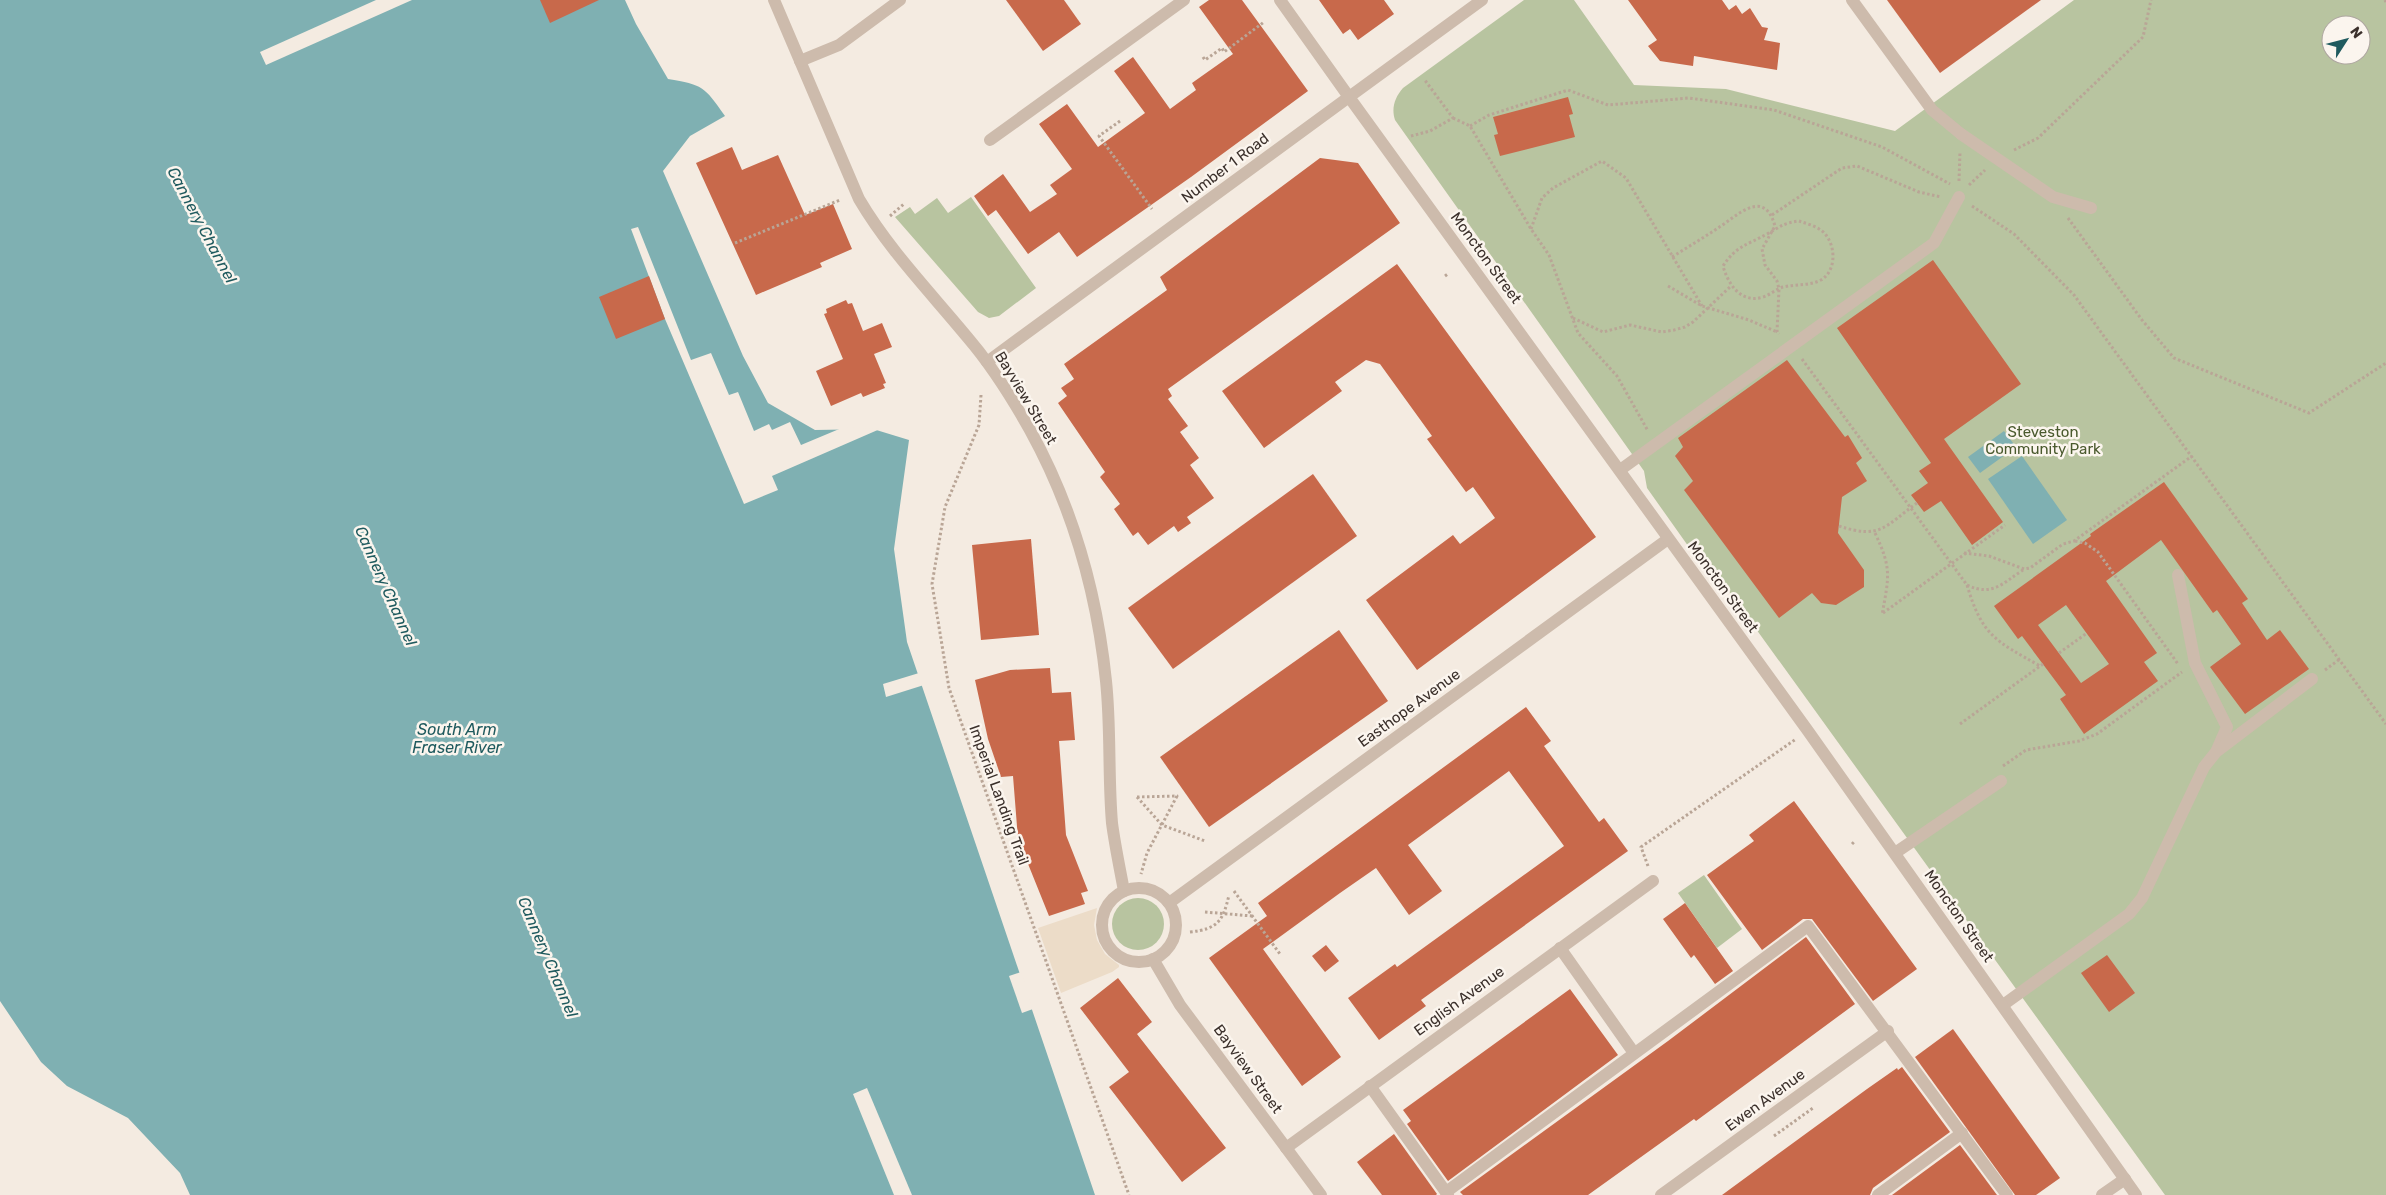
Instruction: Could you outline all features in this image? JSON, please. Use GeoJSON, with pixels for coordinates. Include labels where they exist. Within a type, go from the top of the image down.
{"type":"FeatureCollection","features":[{"type":"Feature","properties":{"kind":"street","name":"Bayview Street"},"geometry":{"type":"LineString","coordinates":[[774,0],[848,176],[873,223],[987,362],[1031,431],[1084,556],[1104,658],[1112,824],[1124,891]]}},
{"type":"Feature","properties":{"kind":"street"},"geometry":{"type":"LineString","coordinates":[[800,61],[839,45],[900,0]]}},
{"type":"Feature","properties":{"kind":"street"},"geometry":{"type":"LineString","coordinates":[[990,140],[1184,0]]}},
{"type":"Feature","properties":{"kind":"street","name":"Moncton Street"},"geometry":{"type":"LineString","coordinates":[[1280,0],[1808,731],[2003,1004],[2136,1195]]}},
{"type":"Feature","properties":{"kind":"street","name":"Number 1 Road"},"geometry":{"type":"LineString","coordinates":[[987,362],[1482,0]]}},
{"type":"Feature","properties":{"kind":"street"},"geometry":{"type":"LineString","coordinates":[[1852,0],[1932,110],[1996,160],[2053,198],[2091,208]]}},
{"type":"Feature","properties":{"kind":"street"},"geometry":{"type":"LineString","coordinates":[[1620,470],[1934,243],[1958,198]]}},
{"type":"Feature","properties":{"kind":"street","name":"Easthope Avenue"},"geometry":{"type":"LineString","coordinates":[[1170,903],[1668,539]]}},
{"type":"Feature","properties":{"kind":"street"},"geometry":{"type":"LineString","coordinates":[[2178,575],[2195,663],[2227,727],[2216,752]]}},
{"type":"Feature","properties":{"kind":"street"},"geometry":{"type":"LineString","coordinates":[[2003,1004],[2129,914],[2142,898],[2204,767],[2216,752],[2312,679]]}},
{"type":"Feature","properties":{"kind":"street"},"geometry":{"type":"LineString","coordinates":[[1895,853],[2001,781]]}},
{"type":"Feature","properties":{"kind":"street","name":"English Avenue"},"geometry":{"type":"LineString","coordinates":[[1286,1148],[1653,881]]}},
{"type":"Feature","properties":{"kind":"street"},"geometry":{"type":"LineString","coordinates":[[1134,888],[1149,889],[1170,903],[1177,924],[1175,935],[1163,954],[1153,960],[1130,961],[1111,949],[1105,939],[1102,928],[1105,912],[1114,897],[1134,888]]}},
{"type":"Feature","properties":{"kind":"street"},"geometry":{"type":"LineString","coordinates":[[1370,1086],[1447,1194],[1634,1053],[1808,926],[1888,1031],[2007,1195]]}},
{"type":"Feature","properties":{"kind":"street"},"geometry":{"type":"LineString","coordinates":[[1560,948],[1634,1053]]}},
{"type":"Feature","properties":{"kind":"street","name":"Bayview Street"},"geometry":{"type":"LineString","coordinates":[[1153,960],[1180,1005],[1322,1195]]}},
{"type":"Feature","properties":{"kind":"street","name":"Ewen Avenue"},"geometry":{"type":"LineString","coordinates":[[1661,1195],[1888,1031]]}},
{"type":"Feature","properties":{"kind":"street"},"geometry":{"type":"LineString","coordinates":[[1878,1195],[1962,1133]]}},
{"type":"Feature","properties":{"kind":"street"},"geometry":{"type":"LineString","coordinates":[[2102,1195],[2125,1179]]}},
{"type":"Feature","properties":{"kind":"path"},"geometry":{"type":"LineString","coordinates":[[1958,198],[1996,160],[2038,138],[2143,37],[2151,0]]}},
{"type":"Feature","properties":{"kind":"path"},"geometry":{"type":"LineString","coordinates":[[1203,57],[1205,60],[1222,48],[1224,52],[1264,22]]}},
{"type":"Feature","properties":{"kind":"path"},"geometry":{"type":"LineString","coordinates":[[1424,78],[1453,118],[1470,126],[1531,229],[1549,255],[1578,333],[1617,376],[1655,443]]}},
{"type":"Feature","properties":{"kind":"path"},"geometry":{"type":"LineString","coordinates":[[1470,126],[1489,115],[1568,90],[1608,105],[1688,98],[1774,110],[1882,147],[1948,182],[1958,198]]}},
{"type":"Feature","properties":{"kind":"path"},"geometry":{"type":"LineString","coordinates":[[1411,136],[1430,131],[1453,118]]}},
{"type":"Feature","properties":{"kind":"path"},"geometry":{"type":"LineString","coordinates":[[1120,121],[1099,136],[1152,209]]}},
{"type":"Feature","properties":{"kind":"path"},"geometry":{"type":"LineString","coordinates":[[1958,198],[1961,134]]}},
{"type":"Feature","properties":{"kind":"path"},"geometry":{"type":"LineString","coordinates":[[1531,229],[1542,198],[1553,188],[1602,160],[1626,178],[1702,306]]}},
{"type":"Feature","properties":{"kind":"path"},"geometry":{"type":"LineString","coordinates":[[1772,215],[1842,168],[1857,166],[1919,192],[1958,198],[2014,234],[2074,295],[2386,724]]}},
{"type":"Feature","properties":{"kind":"path"},"geometry":{"type":"LineString","coordinates":[[2053,198],[2142,320],[2174,358],[2309,413],[2386,363]]}},
{"type":"Feature","properties":{"kind":"path"},"geometry":{"type":"LineString","coordinates":[[735,243],[840,200]]}},
{"type":"Feature","properties":{"kind":"path"},"geometry":{"type":"LineString","coordinates":[[890,216],[905,203]]}},
{"type":"Feature","properties":{"kind":"path"},"geometry":{"type":"LineString","coordinates":[[1672,257],[1721,226],[1742,210],[1751,207],[1763,208],[1772,215],[1775,226],[1762,248],[1765,266],[1777,281],[1779,289],[1777,332]]}},
{"type":"Feature","properties":{"kind":"path"},"geometry":{"type":"LineString","coordinates":[[1799,221],[1818,228],[1826,235],[1833,249],[1833,264],[1828,274],[1820,280],[1797,287],[1779,289],[1753,300],[1743,296],[1731,286],[1723,266],[1730,255],[1741,245],[1772,231],[1784,223],[1799,221]]}},
{"type":"Feature","properties":{"kind":"path"},"geometry":{"type":"LineString","coordinates":[[1445,276],[1449,273]]}},
{"type":"Feature","properties":{"kind":"path"},"geometry":{"type":"LineString","coordinates":[[1668,286],[1702,306],[1749,320],[1777,332],[1792,345],[1967,585],[1978,618],[1990,635],[2041,665],[1960,724]]}},
{"type":"Feature","properties":{"kind":"path"},"geometry":{"type":"LineString","coordinates":[[1573,318],[1603,332],[1630,325],[1662,332],[1685,327],[1731,286]]}},
{"type":"Feature","properties":{"kind":"path","name":"Imperial Landing Trail"},"geometry":{"type":"LineString","coordinates":[[981,395],[979,426],[945,506],[932,584],[949,688],[1129,1195]]}},
{"type":"Feature","properties":{"kind":"path"},"geometry":{"type":"LineString","coordinates":[[1967,585],[1984,591],[1994,588],[2063,544],[2074,541],[2192,456]]}},
{"type":"Feature","properties":{"kind":"path"},"geometry":{"type":"LineString","coordinates":[[1839,526],[1858,532],[1875,533],[1917,503]]}},
{"type":"Feature","properties":{"kind":"path"},"geometry":{"type":"LineString","coordinates":[[1875,533],[1885,554],[1889,570],[1882,614],[2005,525]]}},
{"type":"Feature","properties":{"kind":"path"},"geometry":{"type":"LineString","coordinates":[[2074,541],[2085,543],[2098,552],[2183,671]]}},
{"type":"Feature","properties":{"kind":"path"},"geometry":{"type":"LineString","coordinates":[[1964,554],[1989,556],[2024,570]]}},
{"type":"Feature","properties":{"kind":"path"},"geometry":{"type":"LineString","coordinates":[[2059,653],[2087,633]]}},
{"type":"Feature","properties":{"kind":"path"},"geometry":{"type":"LineString","coordinates":[[2002,766],[2026,750],[2080,741],[2097,734],[2195,663]]}},
{"type":"Feature","properties":{"kind":"path"},"geometry":{"type":"LineString","coordinates":[[1653,881],[1641,848],[1808,731]]}},
{"type":"Feature","properties":{"kind":"path"},"geometry":{"type":"LineString","coordinates":[[1141,874],[1147,853],[1162,825],[1177,796],[1137,797],[1162,825],[1205,841]]}},
{"type":"Feature","properties":{"kind":"path"},"geometry":{"type":"LineString","coordinates":[[1234,891],[1280,954]]}},
{"type":"Feature","properties":{"kind":"path"},"geometry":{"type":"LineString","coordinates":[[1190,932],[1208,929],[1215,925],[1224,914],[1229,895]]}},
{"type":"Feature","properties":{"kind":"path"},"geometry":{"type":"LineString","coordinates":[[1205,912],[1252,916]]}},
{"type":"Feature","properties":{"kind":"green space","name":"Steveston Community Park"},"geometry":{"type":"Polygon","coordinates":[[[1524,0],[1574,0],[1634,85],[1726,89],[1895,131],[2074,0],[2386,0],[2386,1195],[2165,1195],[1725,586],[1708,574],[1647,488],[1644,471],[1395,120],[1393,111],[1398,95],[1403,88],[1524,0]]]}},
{"type":"Feature","properties":{"kind":"green space"},"geometry":{"type":"Polygon","coordinates":[[[971,197],[1036,288],[999,316],[989,318],[978,312],[895,217],[910,207],[915,214],[937,198],[948,213],[971,197]]]}},
{"type":"Feature","properties":{"kind":"green space"},"geometry":{"type":"Polygon","coordinates":[[[1704,875],[1742,929],[1717,948],[1678,893],[1704,875]]]}},
{"type":"Feature","properties":{"kind":"green space"},"geometry":{"type":"Polygon","coordinates":[[[1133,898],[1143,898],[1152,902],[1160,910],[1164,924],[1160,938],[1152,946],[1143,950],[1133,950],[1124,946],[1116,938],[1112,929],[1112,919],[1116,910],[1124,902],[1133,898]]]}},
{"type":"Feature","properties":{"kind":"shaded area"},"geometry":{"type":"Polygon","coordinates":[[[1097,908],[1094,925],[1097,940],[1105,954],[1119,967],[1112,972],[1061,993],[1038,928],[1097,908]]]}},
{"type":"Feature","properties":{"kind":"water","name":"South Arm Fraser River"},"geometry":{"type":"Polygon","coordinates":[[[0,0],[625,0],[636,24],[668,79],[689,83],[702,88],[725,116],[690,136],[663,171],[743,356],[768,403],[815,430],[873,429],[909,440],[894,549],[907,642],[1095,1195],[190,1195],[180,1173],[128,1118],[67,1086],[41,1062],[0,1001],[0,0]]]}},
{"type":"Feature","properties":{"kind":"water"},"geometry":{"type":"Polygon","coordinates":[[[2004,431],[2016,447],[1980,473],[1968,457],[2004,431]]]}},
{"type":"Feature","properties":{"kind":"water"},"geometry":{"type":"Polygon","coordinates":[[[2022,456],[2067,520],[2033,544],[1988,479],[2022,456]]]}},
{"type":"Feature","properties":{"kind":"pier"},"geometry":{"type":"Polygon","coordinates":[[[376,0],[412,0],[266,65],[260,52],[376,0]]]}},
{"type":"Feature","properties":{"kind":"pier"},"geometry":{"type":"Polygon","coordinates":[[[638,227],[691,360],[711,353],[729,395],[738,392],[754,431],[769,424],[772,430],[790,422],[801,445],[844,427],[880,429],[772,476],[778,490],[744,504],[665,319],[631,229],[638,227]]]}},
{"type":"Feature","properties":{"kind":"pier"},"geometry":{"type":"Polygon","coordinates":[[[919,673],[924,685],[886,697],[883,684],[919,673]]]}},
{"type":"Feature","properties":{"kind":"pier"},"geometry":{"type":"Polygon","coordinates":[[[1021,972],[1033,1009],[1022,1013],[1009,976],[1021,972]]]}},
{"type":"Feature","properties":{"kind":"pier"},"geometry":{"type":"Polygon","coordinates":[[[867,1088],[912,1195],[894,1195],[853,1094],[867,1088]]]}},
{"type":"Feature","properties":{"kind":"building"},"geometry":{"type":"Polygon","coordinates":[[[540,0],[599,0],[550,23],[540,0]]]}},
{"type":"Feature","properties":{"kind":"building"},"geometry":{"type":"Polygon","coordinates":[[[1006,0],[1064,0],[1081,24],[1043,51],[1006,0]]]}},
{"type":"Feature","properties":{"kind":"building"},"geometry":{"type":"Polygon","coordinates":[[[1209,0],[1242,0],[1308,91],[1191,177],[1077,257],[1059,232],[1028,254],[996,210],[988,216],[974,196],[1003,174],[1030,212],[1057,194],[1050,185],[1072,169],[1039,124],[1067,104],[1098,147],[1145,113],[1114,71],[1133,57],[1170,109],[1196,90],[1192,83],[1233,54],[1199,7],[1209,0]]]}},
{"type":"Feature","properties":{"kind":"building"},"geometry":{"type":"Polygon","coordinates":[[[1319,0],[1384,0],[1394,14],[1358,40],[1350,29],[1343,34],[1319,0]]]}},
{"type":"Feature","properties":{"kind":"building"},"geometry":{"type":"Polygon","coordinates":[[[1628,0],[1722,0],[1729,10],[1736,5],[1742,14],[1750,8],[1762,27],[1768,28],[1764,40],[1780,43],[1777,70],[1694,56],[1693,66],[1660,61],[1648,46],[1657,40],[1628,0]]]}},
{"type":"Feature","properties":{"kind":"building"},"geometry":{"type":"Polygon","coordinates":[[[1887,0],[2041,0],[1940,73],[1887,0]]]}},
{"type":"Feature","properties":{"kind":"building"},"geometry":{"type":"Polygon","coordinates":[[[1568,97],[1573,114],[1569,115],[1575,137],[1500,156],[1494,135],[1498,134],[1493,117],[1568,97]]]}},
{"type":"Feature","properties":{"kind":"building"},"geometry":{"type":"Polygon","coordinates":[[[732,147],[742,170],[778,155],[805,215],[833,204],[852,249],[820,263],[822,267],[756,295],[696,163],[732,147]]]}},
{"type":"Feature","properties":{"kind":"building"},"geometry":{"type":"Polygon","coordinates":[[[1320,158],[1358,163],[1400,223],[1168,389],[1172,396],[1168,399],[1188,426],[1180,432],[1199,458],[1190,465],[1214,498],[1187,517],[1191,523],[1178,532],[1174,526],[1148,545],[1138,532],[1133,536],[1114,509],[1120,504],[1100,477],[1105,472],[1058,403],[1067,396],[1061,388],[1074,379],[1064,364],[1167,290],[1160,277],[1320,158]]]}},
{"type":"Feature","properties":{"kind":"building"},"geometry":{"type":"Polygon","coordinates":[[[1933,260],[2021,384],[1944,439],[2003,522],[1972,545],[1941,501],[1924,512],[1911,495],[1928,483],[1919,471],[1931,463],[1837,328],[1933,260]]]}},
{"type":"Feature","properties":{"kind":"building"},"geometry":{"type":"Polygon","coordinates":[[[1397,264],[1596,537],[1417,670],[1366,600],[1453,535],[1460,544],[1495,518],[1473,487],[1466,492],[1427,439],[1432,436],[1380,364],[1366,360],[1335,382],[1342,391],[1264,448],[1222,391],[1397,264]]]}},
{"type":"Feature","properties":{"kind":"building"},"geometry":{"type":"Polygon","coordinates":[[[649,276],[665,319],[616,339],[599,297],[649,276]]]}},
{"type":"Feature","properties":{"kind":"building"},"geometry":{"type":"Polygon","coordinates":[[[846,300],[848,304],[852,303],[863,331],[882,323],[892,347],[874,354],[886,383],[883,384],[885,388],[863,397],[861,393],[831,406],[816,371],[843,359],[824,314],[827,313],[826,309],[846,300]]]}},
{"type":"Feature","properties":{"kind":"building"},"geometry":{"type":"Polygon","coordinates":[[[1787,360],[1845,437],[1848,435],[1862,458],[1856,463],[1867,481],[1842,497],[1838,533],[1864,570],[1864,587],[1836,605],[1821,603],[1812,593],[1779,618],[1684,490],[1693,481],[1675,456],[1683,447],[1678,438],[1787,360]]]}},
{"type":"Feature","properties":{"kind":"building"},"geometry":{"type":"Polygon","coordinates":[[[1313,474],[1357,536],[1173,669],[1128,608],[1313,474]]]}},
{"type":"Feature","properties":{"kind":"building"},"geometry":{"type":"Polygon","coordinates":[[[2164,482],[2248,599],[2242,603],[2267,640],[2280,630],[2309,669],[2245,714],[2210,667],[2241,644],[2217,610],[2213,613],[2161,540],[2106,581],[2157,653],[2144,662],[2158,681],[2084,734],[2060,699],[2066,695],[2022,636],[2018,639],[1994,606],[2091,536],[2090,534],[2164,482]],[[2066,605],[2038,625],[2081,683],[2109,664],[2066,605]]]}},
{"type":"Feature","properties":{"kind":"building"},"geometry":{"type":"Polygon","coordinates":[[[1031,539],[1039,635],[981,640],[972,545],[1031,539]]]}},
{"type":"Feature","properties":{"kind":"building"},"geometry":{"type":"Polygon","coordinates":[[[1339,630],[1388,701],[1209,827],[1160,757],[1339,630]]]}},
{"type":"Feature","properties":{"kind":"building"},"geometry":{"type":"Polygon","coordinates":[[[1050,668],[1052,693],[1071,692],[1075,740],[1059,741],[1066,835],[1088,891],[1081,893],[1085,904],[1049,916],[1018,839],[1013,776],[1001,777],[988,739],[975,680],[1010,670],[1050,668]]]}},
{"type":"Feature","properties":{"kind":"building"},"geometry":{"type":"Polygon","coordinates":[[[1526,707],[1551,741],[1544,746],[1599,822],[1604,818],[1628,851],[1421,1000],[1426,1006],[1379,1040],[1348,998],[1395,964],[1397,967],[1564,846],[1509,771],[1408,845],[1442,891],[1409,915],[1376,868],[1263,949],[1341,1057],[1302,1086],[1209,958],[1267,916],[1258,903],[1526,707]]]}},
{"type":"Feature","properties":{"kind":"building"},"geometry":{"type":"Polygon","coordinates":[[[1794,801],[1917,969],[1873,1001],[1812,919],[1803,919],[1762,950],[1707,875],[1754,841],[1749,835],[1794,801]]]}},
{"type":"Feature","properties":{"kind":"building"},"geometry":{"type":"Polygon","coordinates":[[[1685,903],[1733,971],[1715,984],[1694,955],[1691,958],[1663,919],[1685,903]]]}},
{"type":"Feature","properties":{"kind":"building"},"geometry":{"type":"Polygon","coordinates":[[[1806,937],[1855,1004],[1696,1121],[1694,1119],[1588,1195],[1463,1195],[1460,1192],[1668,1041],[1806,937]]]}},
{"type":"Feature","properties":{"kind":"building"},"geometry":{"type":"Polygon","coordinates":[[[1326,945],[1339,961],[1325,972],[1312,956],[1326,945]]]}},
{"type":"Feature","properties":{"kind":"building"},"geometry":{"type":"Polygon","coordinates":[[[2107,955],[2135,993],[2109,1012],[2081,973],[2107,955]]]}},
{"type":"Feature","properties":{"kind":"building"},"geometry":{"type":"Polygon","coordinates":[[[1118,978],[1152,1022],[1137,1034],[1226,1148],[1182,1182],[1109,1087],[1129,1072],[1080,1008],[1118,978]]]}},
{"type":"Feature","properties":{"kind":"building"},"geometry":{"type":"Polygon","coordinates":[[[1570,989],[1618,1055],[1448,1181],[1407,1124],[1411,1121],[1403,1110],[1570,989]]]}},
{"type":"Feature","properties":{"kind":"building"},"geometry":{"type":"Polygon","coordinates":[[[1953,1029],[2060,1178],[2036,1195],[2015,1195],[1915,1057],[1953,1029]]]}},
{"type":"Feature","properties":{"kind":"building"},"geometry":{"type":"Polygon","coordinates":[[[1902,1067],[1950,1132],[1873,1188],[1870,1195],[1722,1195],[1867,1089],[1897,1068],[1898,1070],[1902,1067]]]}},
{"type":"Feature","properties":{"kind":"building"},"geometry":{"type":"Polygon","coordinates":[[[1394,1134],[1436,1195],[1382,1195],[1357,1162],[1394,1134]]]}},
{"type":"Feature","properties":{"kind":"building"},"geometry":{"type":"Polygon","coordinates":[[[1960,1145],[1997,1195],[1892,1195],[1960,1145]]]}},
{"type":"Feature","properties":{"kind":"water label","name":"Cannery Channel"},"geometry":{"type":"Point","coordinates":[202,225]}},
{"type":"Feature","properties":{"kind":"water label","name":"Cannery Channel"},"geometry":{"type":"Point","coordinates":[386,586]}},
{"type":"Feature","properties":{"kind":"water label","name":"Cannery Channel"},"geometry":{"type":"Point","coordinates":[548,957]}}]}
